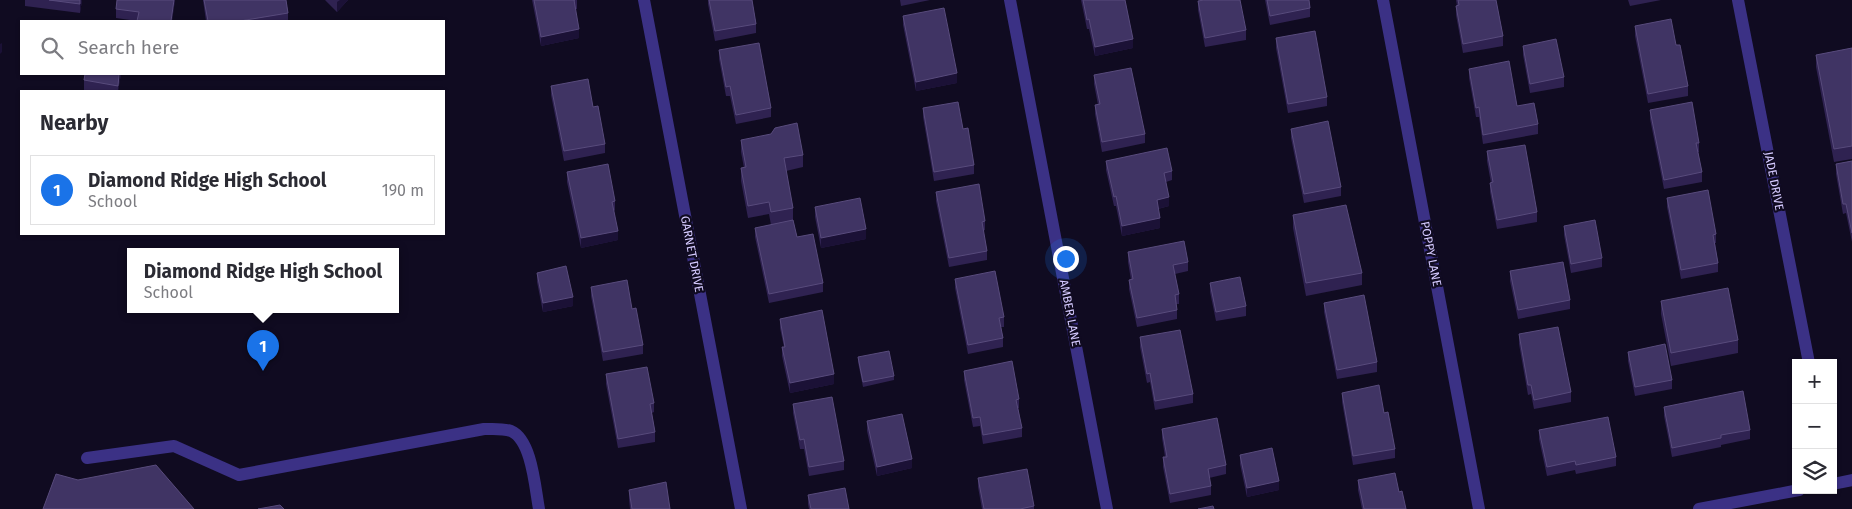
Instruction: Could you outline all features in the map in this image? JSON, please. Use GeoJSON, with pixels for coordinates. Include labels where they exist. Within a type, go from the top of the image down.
{"type":"FeatureCollection","features":[{"type":"Feature","properties":{"kind":"street","name":"GARNET DRIVE"},"geometry":{"type":"LineString","coordinates":[[644,0],[741,509]]}},
{"type":"Feature","properties":{"kind":"street","name":"AMBER LANE"},"geometry":{"type":"LineString","coordinates":[[1010,0],[1107,509]]}},
{"type":"Feature","properties":{"kind":"street","name":"POPPY LANE"},"geometry":{"type":"LineString","coordinates":[[1383,0],[1479,509]]}},
{"type":"Feature","properties":{"kind":"street","name":"JADE DRIVE"},"geometry":{"type":"LineString","coordinates":[[1738,0],[1808,359]]}},
{"type":"Feature","properties":{"kind":"street"},"geometry":{"type":"LineString","coordinates":[[87,458],[174,446],[239,475],[484,429],[504,429],[520,437],[529,456],[539,509]]}},
{"type":"Feature","properties":{"kind":"street"},"geometry":{"type":"LineString","coordinates":[[1837,483],[1852,480]]}},
{"type":"Feature","properties":{"kind":"street"},"geometry":{"type":"LineString","coordinates":[[1699,509],[1792,491]]}},
{"type":"Feature","properties":{"kind":"building"},"geometry":{"type":"Polygon","coordinates":[[[49,0],[80,0],[80,4],[49,0]]]}},
{"type":"Feature","properties":{"kind":"building"},"geometry":{"type":"Polygon","coordinates":[[[117,0],[174,0],[171,20],[137,20],[139,12],[116,9],[117,0]]]}},
{"type":"Feature","properties":{"kind":"building"},"geometry":{"type":"Polygon","coordinates":[[[204,0],[286,0],[288,13],[246,20],[208,20],[204,0]]]}},
{"type":"Feature","properties":{"kind":"building"},"geometry":{"type":"Polygon","coordinates":[[[534,0],[574,0],[579,29],[541,37],[534,0]]]}},
{"type":"Feature","properties":{"kind":"building"},"geometry":{"type":"Polygon","coordinates":[[[709,0],[752,0],[756,24],[715,31],[709,0]]]}},
{"type":"Feature","properties":{"kind":"building"},"geometry":{"type":"Polygon","coordinates":[[[1083,0],[1125,0],[1133,39],[1095,47],[1083,0]]]}},
{"type":"Feature","properties":{"kind":"building"},"geometry":{"type":"Polygon","coordinates":[[[1240,0],[1246,30],[1205,38],[1198,1],[1240,0]]]}},
{"type":"Feature","properties":{"kind":"building"},"geometry":{"type":"Polygon","coordinates":[[[1267,0],[1309,0],[1310,8],[1270,16],[1267,0]]]}},
{"type":"Feature","properties":{"kind":"building"},"geometry":{"type":"Polygon","coordinates":[[[1458,0],[1496,0],[1503,36],[1463,44],[1456,6],[1459,5],[1458,0]]]}},
{"type":"Feature","properties":{"kind":"building"},"geometry":{"type":"Polygon","coordinates":[[[944,8],[957,73],[916,82],[903,16],[944,8]]]}},
{"type":"Feature","properties":{"kind":"building"},"geometry":{"type":"Polygon","coordinates":[[[1671,19],[1676,45],[1680,45],[1688,86],[1648,94],[1635,26],[1671,19]]]}},
{"type":"Feature","properties":{"kind":"building"},"geometry":{"type":"Polygon","coordinates":[[[1315,31],[1327,97],[1288,104],[1276,38],[1315,31]]]}},
{"type":"Feature","properties":{"kind":"building"},"geometry":{"type":"Polygon","coordinates":[[[1556,39],[1564,77],[1530,84],[1523,46],[1556,39]]]}},
{"type":"Feature","properties":{"kind":"building"},"geometry":{"type":"Polygon","coordinates":[[[759,43],[771,108],[736,115],[730,86],[726,87],[719,50],[759,43]]]}},
{"type":"Feature","properties":{"kind":"building"},"geometry":{"type":"Polygon","coordinates":[[[1852,48],[1852,146],[1834,149],[1816,55],[1852,48]]]}},
{"type":"Feature","properties":{"kind":"building"},"geometry":{"type":"Polygon","coordinates":[[[1509,61],[1517,106],[1534,103],[1538,124],[1483,135],[1479,107],[1476,108],[1469,69],[1509,61]]]}},
{"type":"Feature","properties":{"kind":"building"},"geometry":{"type":"Polygon","coordinates":[[[1131,68],[1145,134],[1102,142],[1095,105],[1100,104],[1094,75],[1131,68]]]}},
{"type":"Feature","properties":{"kind":"building"},"geometry":{"type":"Polygon","coordinates":[[[85,75],[119,75],[118,86],[84,80],[85,75]]]}},
{"type":"Feature","properties":{"kind":"building"},"geometry":{"type":"Polygon","coordinates":[[[588,79],[593,107],[598,106],[605,144],[564,151],[551,86],[588,79]]]}},
{"type":"Feature","properties":{"kind":"building"},"geometry":{"type":"Polygon","coordinates":[[[958,102],[963,129],[968,128],[974,165],[934,172],[923,108],[958,102]]]}},
{"type":"Feature","properties":{"kind":"building"},"geometry":{"type":"Polygon","coordinates":[[[1692,102],[1699,143],[1696,143],[1702,172],[1664,180],[1650,110],[1692,102]]]}},
{"type":"Feature","properties":{"kind":"building"},"geometry":{"type":"Polygon","coordinates":[[[1328,121],[1341,187],[1304,194],[1291,129],[1328,121]]]}},
{"type":"Feature","properties":{"kind":"building"},"geometry":{"type":"Polygon","coordinates":[[[797,123],[803,155],[784,158],[793,208],[771,212],[769,202],[748,206],[741,168],[746,167],[741,140],[771,134],[775,128],[797,123]]]}},
{"type":"Feature","properties":{"kind":"building"},"geometry":{"type":"Polygon","coordinates":[[[1525,145],[1537,212],[1497,220],[1490,183],[1493,182],[1487,151],[1525,145]]]}},
{"type":"Feature","properties":{"kind":"building"},"geometry":{"type":"Polygon","coordinates":[[[1167,148],[1172,171],[1164,173],[1169,197],[1157,200],[1160,218],[1122,226],[1106,161],[1167,148]]]}},
{"type":"Feature","properties":{"kind":"building"},"geometry":{"type":"Polygon","coordinates":[[[1852,161],[1852,233],[1846,204],[1843,204],[1836,164],[1852,161]]]}},
{"type":"Feature","properties":{"kind":"building"},"geometry":{"type":"Polygon","coordinates":[[[608,164],[615,201],[612,202],[618,231],[581,238],[567,172],[608,164]]]}},
{"type":"Feature","properties":{"kind":"building"},"geometry":{"type":"Polygon","coordinates":[[[979,184],[985,221],[982,222],[987,251],[949,258],[936,192],[979,184]]]}},
{"type":"Feature","properties":{"kind":"building"},"geometry":{"type":"Polygon","coordinates":[[[1708,190],[1716,234],[1713,235],[1718,263],[1681,270],[1667,198],[1708,190]]]}},
{"type":"Feature","properties":{"kind":"building"},"geometry":{"type":"Polygon","coordinates":[[[860,198],[866,229],[821,238],[815,207],[860,198]]]}},
{"type":"Feature","properties":{"kind":"building"},"geometry":{"type":"Polygon","coordinates":[[[1346,205],[1362,273],[1306,283],[1293,215],[1346,205]]]}},
{"type":"Feature","properties":{"kind":"building"},"geometry":{"type":"Polygon","coordinates":[[[793,220],[797,237],[813,234],[823,283],[769,294],[755,228],[793,220]]]}},
{"type":"Feature","properties":{"kind":"building"},"geometry":{"type":"Polygon","coordinates":[[[1595,220],[1602,258],[1571,264],[1564,226],[1595,220]]]}},
{"type":"Feature","properties":{"kind":"building"},"geometry":{"type":"Polygon","coordinates":[[[1184,241],[1188,262],[1173,265],[1179,294],[1175,295],[1177,310],[1137,318],[1129,280],[1133,279],[1128,252],[1184,241]]]}},
{"type":"Feature","properties":{"kind":"building"},"geometry":{"type":"Polygon","coordinates":[[[1563,262],[1570,300],[1518,310],[1510,271],[1563,262]]]}},
{"type":"Feature","properties":{"kind":"building"},"geometry":{"type":"Polygon","coordinates":[[[566,266],[573,297],[543,303],[537,273],[566,266]]]}},
{"type":"Feature","properties":{"kind":"building"},"geometry":{"type":"Polygon","coordinates":[[[995,271],[1004,317],[999,318],[1003,338],[968,345],[955,279],[995,271]]]}},
{"type":"Feature","properties":{"kind":"building"},"geometry":{"type":"Polygon","coordinates":[[[1240,277],[1246,306],[1216,312],[1210,283],[1240,277]]]}},
{"type":"Feature","properties":{"kind":"building"},"geometry":{"type":"Polygon","coordinates":[[[627,280],[632,309],[636,308],[643,345],[603,352],[591,287],[627,280]]]}},
{"type":"Feature","properties":{"kind":"building"},"geometry":{"type":"Polygon","coordinates":[[[1728,288],[1738,340],[1671,353],[1661,301],[1728,288]]]}},
{"type":"Feature","properties":{"kind":"building"},"geometry":{"type":"Polygon","coordinates":[[[1364,295],[1377,362],[1337,370],[1324,303],[1364,295]]]}},
{"type":"Feature","properties":{"kind":"building"},"geometry":{"type":"Polygon","coordinates":[[[822,310],[834,374],[790,383],[782,347],[785,347],[780,319],[822,310]]]}},
{"type":"Feature","properties":{"kind":"building"},"geometry":{"type":"Polygon","coordinates":[[[1558,327],[1571,392],[1534,400],[1531,385],[1528,385],[1519,334],[1558,327]]]}},
{"type":"Feature","properties":{"kind":"building"},"geometry":{"type":"Polygon","coordinates":[[[1180,330],[1193,394],[1155,401],[1150,373],[1147,374],[1140,337],[1180,330]]]}},
{"type":"Feature","properties":{"kind":"building"},"geometry":{"type":"Polygon","coordinates":[[[1665,344],[1672,380],[1635,387],[1628,352],[1665,344]]]}},
{"type":"Feature","properties":{"kind":"building"},"geometry":{"type":"Polygon","coordinates":[[[889,351],[894,376],[863,382],[858,357],[889,351]]]}},
{"type":"Feature","properties":{"kind":"building"},"geometry":{"type":"Polygon","coordinates":[[[1012,361],[1019,399],[1016,400],[1022,428],[983,435],[980,417],[973,418],[964,371],[1012,361]]]}},
{"type":"Feature","properties":{"kind":"building"},"geometry":{"type":"Polygon","coordinates":[[[647,367],[654,403],[650,404],[655,432],[618,439],[606,374],[647,367]]]}},
{"type":"Feature","properties":{"kind":"building"},"geometry":{"type":"Polygon","coordinates":[[[1379,385],[1384,413],[1388,412],[1395,449],[1353,456],[1342,393],[1379,385]]]}},
{"type":"Feature","properties":{"kind":"building"},"geometry":{"type":"Polygon","coordinates":[[[1743,391],[1750,430],[1721,435],[1721,438],[1672,448],[1664,407],[1743,391]]]}},
{"type":"Feature","properties":{"kind":"building"},"geometry":{"type":"Polygon","coordinates":[[[832,397],[844,461],[809,467],[804,439],[800,440],[793,404],[832,397]]]}},
{"type":"Feature","properties":{"kind":"building"},"geometry":{"type":"Polygon","coordinates":[[[902,414],[912,459],[877,467],[867,421],[902,414]]]}},
{"type":"Feature","properties":{"kind":"building"},"geometry":{"type":"Polygon","coordinates":[[[1608,417],[1616,457],[1576,465],[1575,461],[1547,467],[1539,430],[1608,417]]]}},
{"type":"Feature","properties":{"kind":"building"},"geometry":{"type":"Polygon","coordinates":[[[1217,418],[1226,465],[1208,469],[1211,486],[1170,494],[1163,457],[1167,457],[1162,429],[1217,418]]]}},
{"type":"Feature","properties":{"kind":"building"},"geometry":{"type":"Polygon","coordinates":[[[1272,448],[1279,481],[1247,488],[1240,455],[1272,448]]]}},
{"type":"Feature","properties":{"kind":"building"},"geometry":{"type":"Polygon","coordinates":[[[156,465],[194,509],[43,509],[56,474],[78,480],[156,465]]]}},
{"type":"Feature","properties":{"kind":"building"},"geometry":{"type":"Polygon","coordinates":[[[1027,469],[1034,506],[1020,509],[984,509],[978,478],[1027,469]]]}},
{"type":"Feature","properties":{"kind":"building"},"geometry":{"type":"Polygon","coordinates":[[[1395,473],[1399,492],[1402,491],[1406,509],[1364,509],[1358,480],[1395,473]]]}},
{"type":"Feature","properties":{"kind":"building"},"geometry":{"type":"Polygon","coordinates":[[[666,482],[670,509],[632,509],[629,490],[666,482]]]}},
{"type":"Feature","properties":{"kind":"building"},"geometry":{"type":"Polygon","coordinates":[[[845,488],[849,509],[811,509],[808,495],[845,488]]]}},
{"type":"Feature","properties":{"kind":"building"},"geometry":{"type":"Polygon","coordinates":[[[280,505],[284,509],[258,509],[280,505]]]}},
{"type":"Feature","properties":{"kind":"building"},"geometry":{"type":"Polygon","coordinates":[[[1213,506],[1214,509],[1198,509],[1213,506]]]}},
{"type":"Feature","properties":{"kind":"place","name":"Diamond Ridge High School"},"geometry":{"type":"Point","coordinates":[263,371]}}]}
